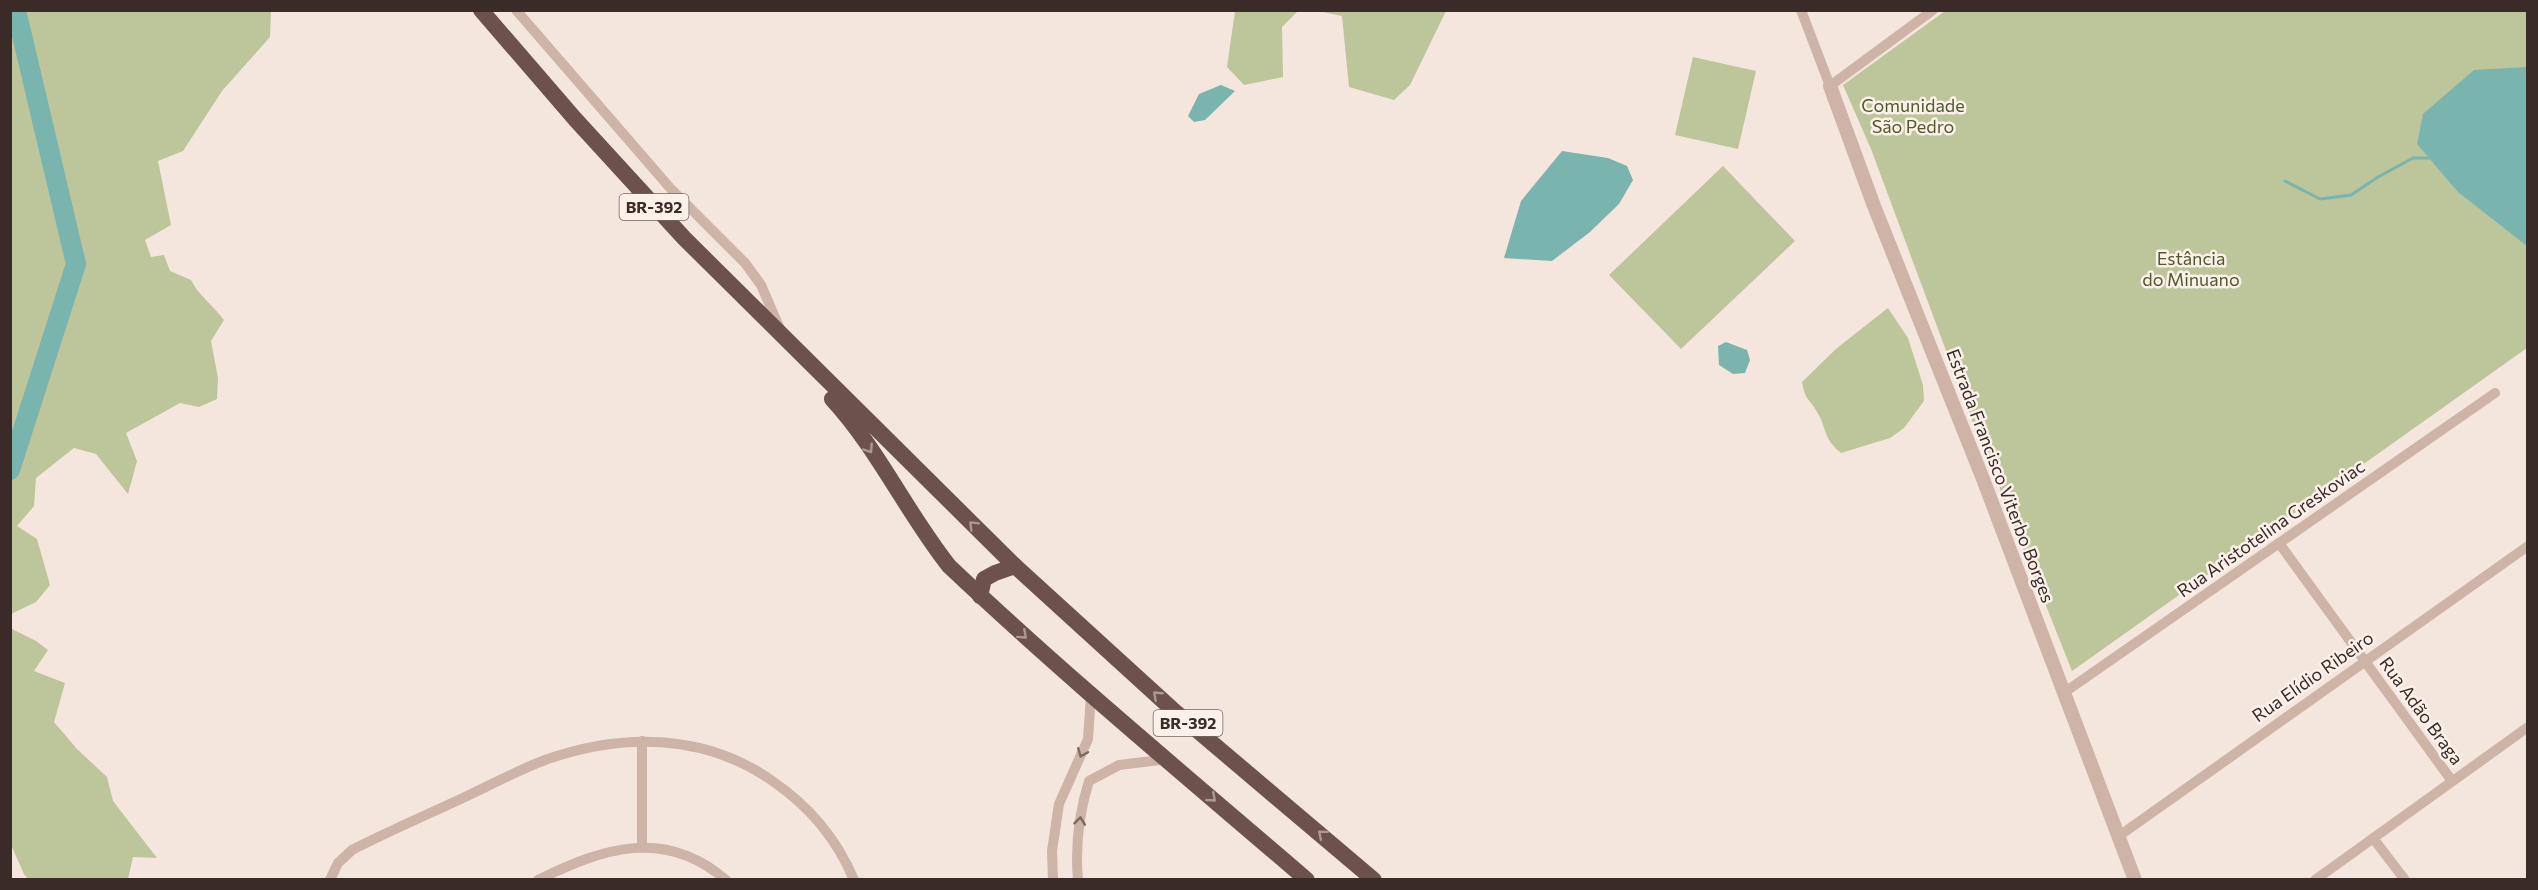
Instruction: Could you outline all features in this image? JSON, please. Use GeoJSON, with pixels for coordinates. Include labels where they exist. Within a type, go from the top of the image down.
{"type":"FeatureCollection","features":[{"type":"Feature","properties":{"kind":"highway","name":"BR-392"},"geometry":{"type":"LineString","coordinates":[[474,10],[577,133],[700,266],[835,402],[866,444],[927,539],[949,566],[1090,695],[1307,879]]}},
{"type":"Feature","properties":{"kind":"highway","name":"BR-392"},"geometry":{"type":"LineString","coordinates":[[482,10],[646,198],[785,340],[1015,566],[1198,732],[1368,877]]}},
{"type":"Feature","properties":{"kind":"highway"},"geometry":{"type":"LineString","coordinates":[[980,596],[984,579],[1015,566]]}},
{"type":"Feature","properties":{"kind":"street"},"geometry":{"type":"LineString","coordinates":[[516,10],[671,189],[745,263],[761,285],[785,340]]}},
{"type":"Feature","properties":{"kind":"street"},"geometry":{"type":"LineString","coordinates":[[1801,10],[1830,86],[1933,10]]}},
{"type":"Feature","properties":{"kind":"street","name":"Estrada Francisco Viterbo Borges"},"geometry":{"type":"LineString","coordinates":[[1830,86],[1874,206],[1985,483],[2135,879]]}},
{"type":"Feature","properties":{"kind":"street","name":"Rua Aristotelina Greskoviac"},"geometry":{"type":"LineString","coordinates":[[2065,692],[2495,393]]}},
{"type":"Feature","properties":{"kind":"street","name":"Rua Adão Braga"},"geometry":{"type":"LineString","coordinates":[[2279,543],[2452,782]]}},
{"type":"Feature","properties":{"kind":"street","name":"Rua Elídio Ribeiro"},"geometry":{"type":"LineString","coordinates":[[2119,836],[2528,546]]}},
{"type":"Feature","properties":{"kind":"street"},"geometry":{"type":"LineString","coordinates":[[1053,879],[1052,851],[1059,804],[1088,739],[1090,695]]}},
{"type":"Feature","properties":{"kind":"street"},"geometry":{"type":"LineString","coordinates":[[2315,879],[2528,727]]}},
{"type":"Feature","properties":{"kind":"street"},"geometry":{"type":"LineString","coordinates":[[642,741],[642,847]]}},
{"type":"Feature","properties":{"kind":"street"},"geometry":{"type":"LineString","coordinates":[[330,879],[338,862],[352,850],[543,761],[591,747],[642,741],[692,746],[733,759],[763,775],[797,800],[821,824],[836,845],[854,879]]}},
{"type":"Feature","properties":{"kind":"street"},"geometry":{"type":"LineString","coordinates":[[1077,879],[1079,822],[1089,782],[1119,765],[1168,759]]}},
{"type":"Feature","properties":{"kind":"street"},"geometry":{"type":"LineString","coordinates":[[2373,838],[2405,879]]}},
{"type":"Feature","properties":{"kind":"street"},"geometry":{"type":"LineString","coordinates":[[538,879],[575,862],[601,854],[642,847],[682,854],[707,865],[726,879]]}},
{"type":"Feature","properties":{"kind":"green space"},"geometry":{"type":"Polygon","coordinates":[[[11,10],[271,11],[270,37],[222,91],[183,151],[158,161],[171,225],[145,240],[151,257],[164,255],[170,271],[191,280],[224,320],[211,341],[218,378],[217,399],[199,407],[180,403],[126,433],[137,461],[128,494],[96,454],[74,448],[36,478],[34,506],[17,526],[37,539],[50,585],[36,602],[11,614],[11,10]]]}},
{"type":"Feature","properties":{"kind":"green space"},"geometry":{"type":"Polygon","coordinates":[[[1235,11],[1298,11],[1282,27],[1283,77],[1244,85],[1227,67],[1235,11]]]}},
{"type":"Feature","properties":{"kind":"green space"},"geometry":{"type":"Polygon","coordinates":[[[1318,11],[1446,11],[1410,85],[1394,100],[1349,87],[1342,16],[1318,11]]]}},
{"type":"Feature","properties":{"kind":"green space","name":"Estância do Minuano"},"geometry":{"type":"Polygon","coordinates":[[[1945,11],[2527,11],[2527,348],[2072,671],[2000,490],[1999,468],[1986,458],[1871,149],[1843,85],[1945,11]]]}},
{"type":"Feature","properties":{"kind":"green space"},"geometry":{"type":"Polygon","coordinates":[[[1693,57],[1756,71],[1738,149],[1675,135],[1693,57]]]}},
{"type":"Feature","properties":{"kind":"green space"},"geometry":{"type":"Polygon","coordinates":[[[1723,166],[1795,241],[1681,349],[1609,275],[1723,166]]]}},
{"type":"Feature","properties":{"kind":"green space"},"geometry":{"type":"Polygon","coordinates":[[[1888,308],[1908,338],[1923,385],[1924,401],[1904,428],[1890,438],[1841,453],[1828,438],[1820,418],[1806,397],[1802,382],[1837,348],[1888,308]]]}},
{"type":"Feature","properties":{"kind":"green space"},"geometry":{"type":"Polygon","coordinates":[[[10,625],[12,629],[48,650],[34,671],[65,683],[54,722],[77,749],[107,777],[113,801],[157,858],[133,857],[128,879],[29,880],[24,874],[11,845],[10,625]]]}},
{"type":"Feature","properties":{"kind":"water"},"geometry":{"type":"Polygon","coordinates":[[[2528,67],[2527,246],[2458,192],[2417,144],[2423,114],[2474,70],[2528,67]]]}},
{"type":"Feature","properties":{"kind":"water"},"geometry":{"type":"Polygon","coordinates":[[[1221,85],[1235,91],[1205,120],[1194,122],[1188,116],[1199,94],[1221,85]]]}},
{"type":"Feature","properties":{"kind":"water"},"geometry":{"type":"Polygon","coordinates":[[[1562,151],[1608,158],[1627,166],[1633,180],[1619,204],[1590,232],[1552,261],[1504,258],[1521,201],[1562,151]]]}},
{"type":"Feature","properties":{"kind":"water"},"geometry":{"type":"Polygon","coordinates":[[[1726,342],[1747,350],[1750,360],[1745,373],[1733,374],[1719,365],[1718,346],[1726,342]]]}},
{"type":"Feature","properties":{"kind":"waterway"},"geometry":{"type":"LineString","coordinates":[[10,470],[76,264],[16,10]]}},
{"type":"Feature","properties":{"kind":"waterway"},"geometry":{"type":"LineString","coordinates":[[2285,181],[2320,199],[2351,195],[2413,158],[2433,158]]}},
{"type":"Feature","properties":{"kind":"park label","name":"Comunidade São Pedro"},"geometry":{"type":"Point","coordinates":[1913,116]}}]}
